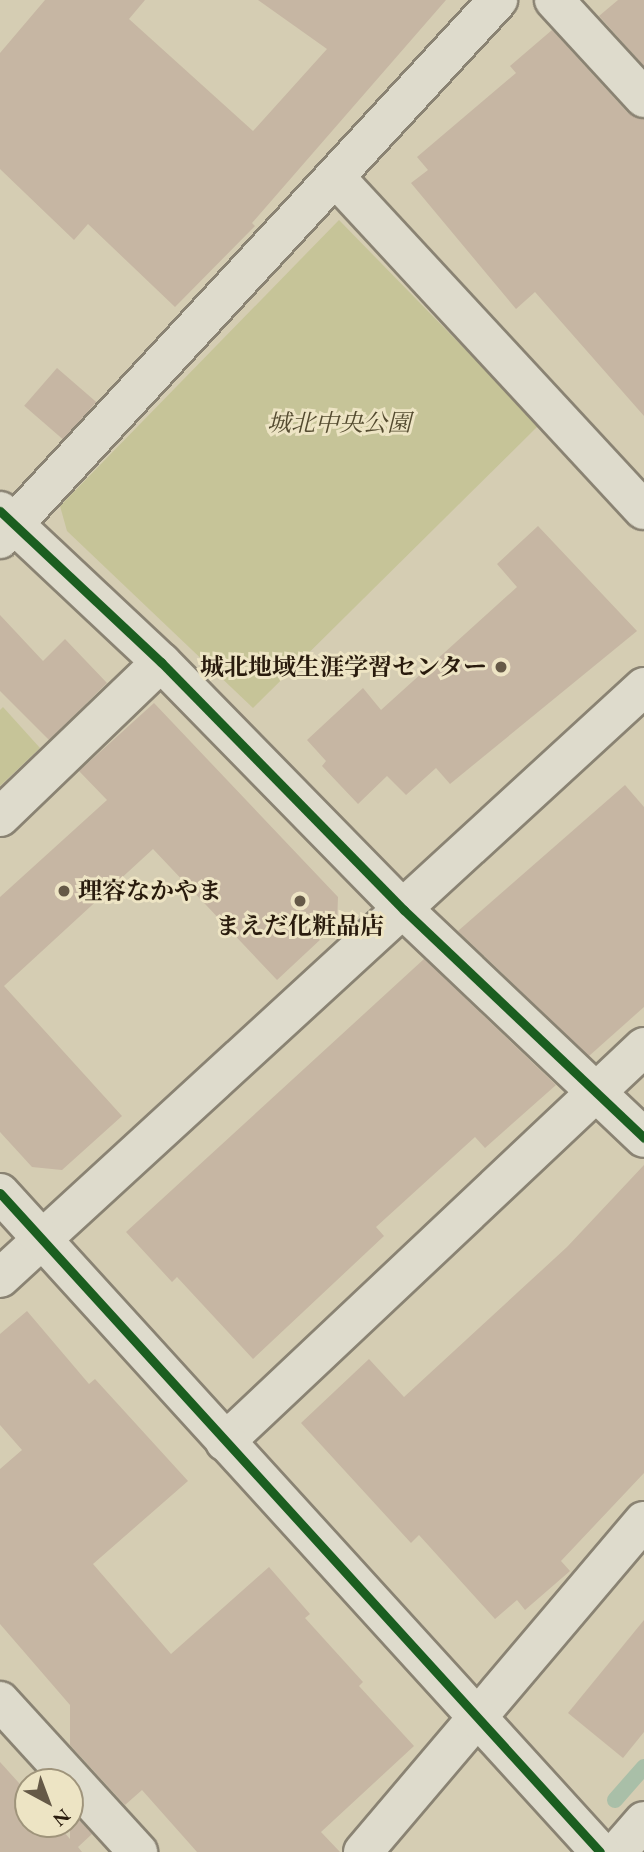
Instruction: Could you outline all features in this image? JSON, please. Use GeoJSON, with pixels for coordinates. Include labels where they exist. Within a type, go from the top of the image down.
{"type":"FeatureCollection","features":[{"type":"Feature","properties":{"kind":"street"},"geometry":{"type":"LineString","coordinates":[[498,0],[337,179],[5,525],[161,662],[404,910],[596,1089],[644,1138]]}},
{"type":"Feature","properties":{"kind":"street"},"geometry":{"type":"LineString","coordinates":[[554,0],[644,98]]}},
{"type":"Feature","properties":{"kind":"street"},"geometry":{"type":"LineString","coordinates":[[337,179],[644,510]]}},
{"type":"Feature","properties":{"kind":"street"},"geometry":{"type":"LineString","coordinates":[[0,817],[161,662]]}},
{"type":"Feature","properties":{"kind":"street"},"geometry":{"type":"LineString","coordinates":[[0,1278],[644,687]]}},
{"type":"Feature","properties":{"kind":"street"},"geometry":{"type":"LineString","coordinates":[[225,1442],[596,1089],[644,1047]]}},
{"type":"Feature","properties":{"kind":"street"},"geometry":{"type":"LineString","coordinates":[[0,1193],[600,1852]]}},
{"type":"Feature","properties":{"kind":"street"},"geometry":{"type":"LineString","coordinates":[[363,1852],[644,1521]]}},
{"type":"Feature","properties":{"kind":"street"},"geometry":{"type":"LineString","coordinates":[[0,1701],[138,1852]]}},
{"type":"Feature","properties":{"kind":"street"},"geometry":{"type":"LineString","coordinates":[[617,1852],[644,1821]]}},
{"type":"Feature","properties":{"kind":"green space","name":"城北中央公園"},"geometry":{"type":"Polygon","coordinates":[[[339,220],[539,425],[253,708],[67,531],[60,506],[339,220]]]}},
{"type":"Feature","properties":{"kind":"green space"},"geometry":{"type":"Polygon","coordinates":[[[3,707],[40,748],[0,786],[0,710],[3,707]]]}},
{"type":"Feature","properties":{"kind":"building"},"geometry":{"type":"Polygon","coordinates":[[[45,0],[145,0],[129,19],[253,131],[327,49],[258,0],[446,0],[252,223],[255,226],[175,307],[88,224],[74,240],[0,169],[0,53],[45,0]]]}},
{"type":"Feature","properties":{"kind":"building"},"geometry":{"type":"Polygon","coordinates":[[[618,0],[644,0],[644,66],[599,16],[618,0]]]}},
{"type":"Feature","properties":{"kind":"building"},"geometry":{"type":"Polygon","coordinates":[[[552,30],[628,113],[644,119],[644,416],[535,292],[516,309],[411,183],[428,170],[417,157],[516,73],[510,66],[552,30]]]}},
{"type":"Feature","properties":{"kind":"building"},"geometry":{"type":"Polygon","coordinates":[[[57,368],[96,402],[63,440],[24,406],[57,368]]]}},
{"type":"Feature","properties":{"kind":"building"},"geometry":{"type":"Polygon","coordinates":[[[538,526],[637,631],[450,784],[436,768],[406,795],[387,776],[358,804],[322,766],[326,761],[307,740],[363,688],[381,710],[517,587],[497,564],[538,526]]]}},
{"type":"Feature","properties":{"kind":"building"},"geometry":{"type":"Polygon","coordinates":[[[0,615],[43,661],[65,639],[107,683],[49,740],[0,691],[0,615]]]}},
{"type":"Feature","properties":{"kind":"building"},"geometry":{"type":"Polygon","coordinates":[[[154,703],[338,897],[337,924],[277,980],[153,849],[4,986],[122,1116],[62,1170],[32,1167],[0,1132],[0,897],[107,800],[79,771],[154,703]]]}},
{"type":"Feature","properties":{"kind":"building"},"geometry":{"type":"Polygon","coordinates":[[[625,785],[644,807],[644,1007],[589,1056],[458,931],[625,785]]]}},
{"type":"Feature","properties":{"kind":"building"},"geometry":{"type":"Polygon","coordinates":[[[424,959],[556,1085],[485,1148],[475,1137],[376,1227],[384,1236],[253,1359],[177,1277],[172,1282],[126,1232],[424,959]]]}},
{"type":"Feature","properties":{"kind":"building"},"geometry":{"type":"Polygon","coordinates":[[[644,1165],[644,1473],[561,1561],[570,1571],[525,1610],[517,1600],[495,1619],[419,1535],[411,1543],[301,1423],[369,1359],[404,1397],[567,1247],[644,1165]]]}},
{"type":"Feature","properties":{"kind":"building"},"geometry":{"type":"Polygon","coordinates":[[[27,1311],[89,1384],[95,1379],[188,1481],[93,1564],[171,1654],[269,1567],[310,1614],[305,1618],[363,1682],[359,1686],[414,1746],[321,1832],[340,1852],[197,1852],[142,1790],[125,1805],[70,1745],[70,1705],[0,1624],[0,1469],[22,1450],[0,1425],[0,1334],[27,1311]]]}},
{"type":"Feature","properties":{"kind":"building"},"geometry":{"type":"Polygon","coordinates":[[[644,1620],[644,1732],[623,1758],[568,1713],[644,1620]]]}},
{"type":"Feature","properties":{"kind":"building"},"geometry":{"type":"Polygon","coordinates":[[[0,1762],[14,1778],[14,1838],[84,1838],[84,1825],[92,1834],[78,1847],[82,1852],[0,1852],[0,1762]]]}},
{"type":"Feature","properties":{"kind":"waterway"},"geometry":{"type":"LineString","coordinates":[[615,1800],[644,1767]]}},
{"type":"Feature","properties":{"kind":"cycle path"},"geometry":{"type":"LineString","coordinates":[[0,511],[161,662],[404,910],[644,1138]]}},
{"type":"Feature","properties":{"kind":"cycle path"},"geometry":{"type":"LineString","coordinates":[[0,1193],[600,1852]]}},
{"type":"Feature","properties":{"kind":"place","name":"城北地域生涯学習センター"},"geometry":{"type":"Point","coordinates":[501,667]}},
{"type":"Feature","properties":{"kind":"place","name":"理容なかやま"},"geometry":{"type":"Point","coordinates":[64,891]}},
{"type":"Feature","properties":{"kind":"place","name":"まえだ化粧品店"},"geometry":{"type":"Point","coordinates":[300,901]}}]}
